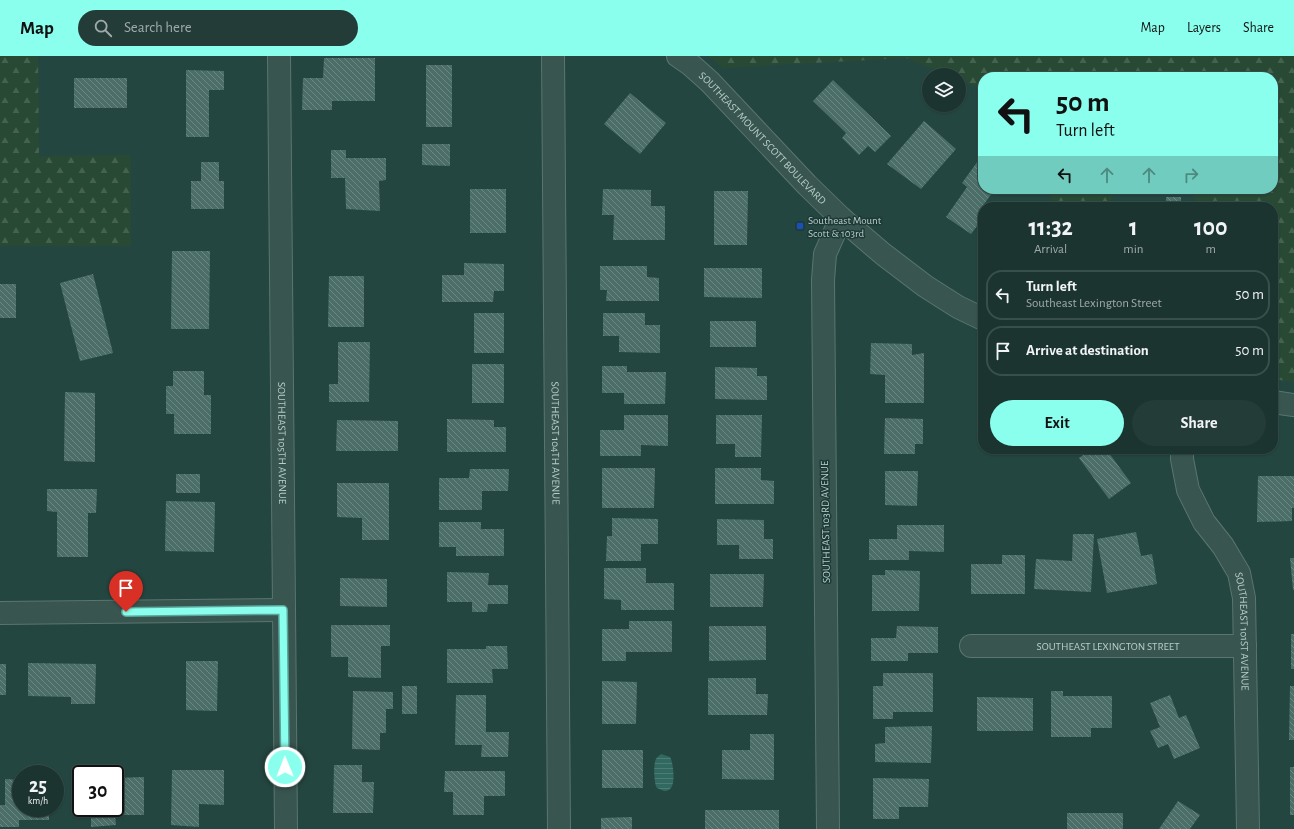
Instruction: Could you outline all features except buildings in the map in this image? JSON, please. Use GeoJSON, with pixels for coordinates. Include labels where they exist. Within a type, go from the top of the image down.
{"type":"FeatureCollection","features":[{"type":"Feature","properties":{"kind":"street","name":"SOUTHEAST 105TH AVENUE"},"geometry":{"type":"LineString","coordinates":[[278,56],[286,829]]}},
{"type":"Feature","properties":{"kind":"street","name":"SOUTHEAST 104TH AVENUE"},"geometry":{"type":"LineString","coordinates":[[553,56],[559,829]]}},
{"type":"Feature","properties":{"kind":"street","name":"SOUTHEAST MOUNT SCOTT BOULEVARD"},"geometry":{"type":"LineString","coordinates":[[678,56],[710,82],[807,185],[841,218],[883,254],[925,286],[958,307],[978,317]]}},
{"type":"Feature","properties":{"kind":"street","name":"SOUTHEAST 103RD AVENUE"},"geometry":{"type":"LineString","coordinates":[[828,829],[823,280],[825,254],[841,218]]}},
{"type":"Feature","properties":{"kind":"street"},"geometry":{"type":"LineString","coordinates":[[1278,403],[1294,405]]}},
{"type":"Feature","properties":{"kind":"street","name":"SOUTHEAST 101ST AVENUE"},"geometry":{"type":"LineString","coordinates":[[1182,454],[1188,490],[1204,522],[1223,546],[1239,573],[1244,598],[1248,829]]}},
{"type":"Feature","properties":{"kind":"street"},"geometry":{"type":"LineString","coordinates":[[0,613],[283,610]]}},
{"type":"Feature","properties":{"kind":"street","name":"SOUTHEAST LEXINGTON STREET"},"geometry":{"type":"LineString","coordinates":[[972,646],[1245,646]]}},
{"type":"Feature","properties":{"kind":"green space"},"geometry":{"type":"Polygon","coordinates":[[[0,56],[38,56],[39,156],[131,155],[131,246],[0,246],[0,56]]]}},
{"type":"Feature","properties":{"kind":"green space"},"geometry":{"type":"Polygon","coordinates":[[[708,56],[1294,56],[1294,382],[1278,380],[1278,202],[1196,202],[1194,194],[1278,194],[1278,72],[978,72],[978,88],[966,83],[966,68],[931,68],[906,58],[723,68],[708,56]]]}},
{"type":"Feature","properties":{"kind":"green space"},"geometry":{"type":"Polygon","coordinates":[[[1050,194],[1114,194],[1109,202],[1050,202],[1050,194]]]}},
{"type":"Feature","properties":{"kind":"shaded area"},"geometry":{"type":"Polygon","coordinates":[[[661,754],[670,757],[673,767],[672,787],[665,791],[657,788],[656,786],[654,769],[655,762],[661,754]]]}},
{"type":"Feature","properties":{"kind":"place","name":"Southeast Mount Scott & 103rd"},"geometry":{"type":"Point","coordinates":[800,226]}},
{"type":"Feature","properties":{"kind":"route"},"geometry":{"type":"LineString","coordinates":[[126,612],[283,610],[285,767]]}}]}
